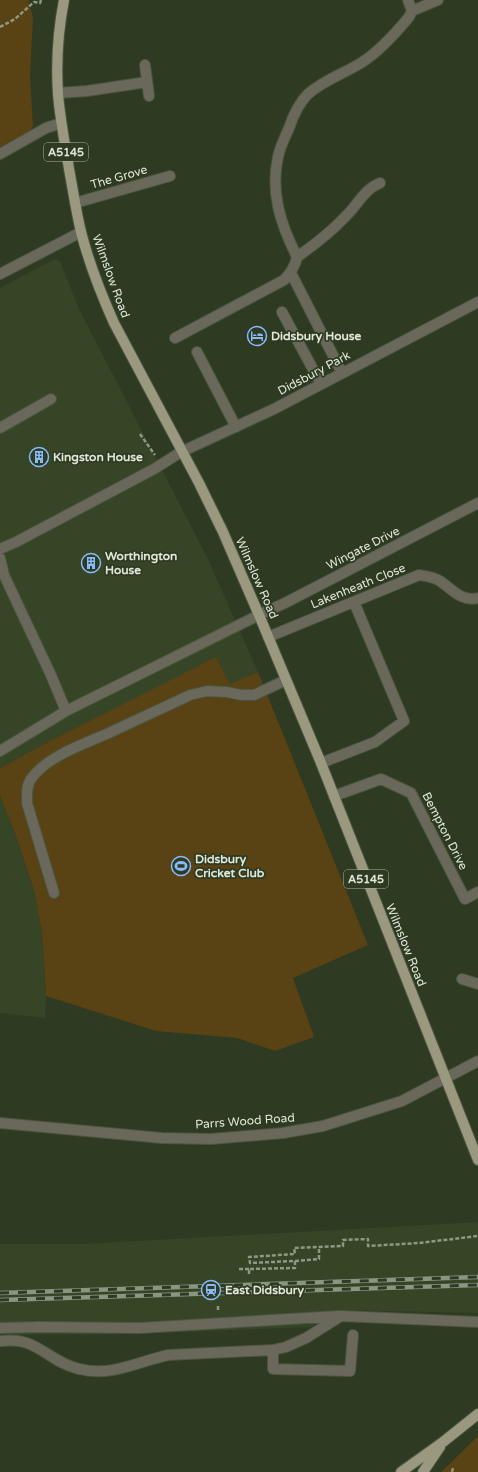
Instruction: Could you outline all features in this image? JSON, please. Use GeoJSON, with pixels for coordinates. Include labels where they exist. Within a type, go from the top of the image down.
{"type":"FeatureCollection","features":[{"type":"Feature","properties":{"kind":"main road","name":"Wilmslow Road"},"geometry":{"type":"LineString","coordinates":[[64,0],[60,19],[58,93],[61,123],[75,203],[81,232],[90,262],[114,323],[181,452],[199,483],[223,532],[259,615],[321,763],[478,1160]]}},
{"type":"Feature","properties":{"kind":"main road"},"geometry":{"type":"LineString","coordinates":[[401,1472],[443,1442],[478,1414]]}},
{"type":"Feature","properties":{"kind":"main road"},"geometry":{"type":"LineString","coordinates":[[423,1472],[443,1442]]}},
{"type":"Feature","properties":{"kind":"street"},"geometry":{"type":"LineString","coordinates":[[408,0],[412,11]]}},
{"type":"Feature","properties":{"kind":"street"},"geometry":{"type":"LineString","coordinates":[[175,338],[279,282],[291,272],[296,264],[297,257],[283,227],[275,186],[278,157],[293,116],[304,99],[320,85],[360,63],[382,48],[409,17],[412,11],[438,0]]}},
{"type":"Feature","properties":{"kind":"street"},"geometry":{"type":"LineString","coordinates":[[145,66],[149,96]]}},
{"type":"Feature","properties":{"kind":"street"},"geometry":{"type":"LineString","coordinates":[[58,93],[87,91],[147,82]]}},
{"type":"Feature","properties":{"kind":"street"},"geometry":{"type":"LineString","coordinates":[[0,154],[46,128],[61,123]]}},
{"type":"Feature","properties":{"kind":"street","name":"The Grove"},"geometry":{"type":"LineString","coordinates":[[75,203],[170,176]]}},
{"type":"Feature","properties":{"kind":"street"},"geometry":{"type":"LineString","coordinates":[[297,257],[315,244],[345,218],[367,190],[380,183]]}},
{"type":"Feature","properties":{"kind":"street"},"geometry":{"type":"LineString","coordinates":[[0,274],[81,232]]}},
{"type":"Feature","properties":{"kind":"street"},"geometry":{"type":"LineString","coordinates":[[291,272],[342,373]]}},
{"type":"Feature","properties":{"kind":"street","name":"Didsbury Park"},"geometry":{"type":"LineString","coordinates":[[0,549],[23,539],[162,464],[181,452],[274,409],[478,302]]}},
{"type":"Feature","properties":{"kind":"street"},"geometry":{"type":"LineString","coordinates":[[282,312],[321,384]]}},
{"type":"Feature","properties":{"kind":"street"},"geometry":{"type":"LineString","coordinates":[[197,352],[236,427]]}},
{"type":"Feature","properties":{"kind":"street"},"geometry":{"type":"LineString","coordinates":[[0,428],[51,399]]}},
{"type":"Feature","properties":{"kind":"street","name":"Wingate Drive"},"geometry":{"type":"LineString","coordinates":[[0,751],[66,711],[286,603],[478,503]]}},
{"type":"Feature","properties":{"kind":"street"},"geometry":{"type":"LineString","coordinates":[[0,558],[4,575],[50,673],[66,711]]}},
{"type":"Feature","properties":{"kind":"street","name":"Lakenheath Close"},"geometry":{"type":"LineString","coordinates":[[268,637],[419,575],[439,580],[457,595],[467,598],[478,598]]}},
{"type":"Feature","properties":{"kind":"street"},"geometry":{"type":"LineString","coordinates":[[321,763],[375,742],[404,721],[354,602]]}},
{"type":"Feature","properties":{"kind":"street"},"geometry":{"type":"LineString","coordinates":[[54,893],[27,803],[27,793],[30,781],[42,767],[50,761],[72,750],[190,695],[207,691],[254,695],[286,680]]}},
{"type":"Feature","properties":{"kind":"street","name":"Bempton Drive"},"geometry":{"type":"LineString","coordinates":[[334,796],[381,779],[411,793],[465,899],[478,892]]}},
{"type":"Feature","properties":{"kind":"street"},"geometry":{"type":"LineString","coordinates":[[462,979],[478,984]]}},
{"type":"Feature","properties":{"kind":"street","name":"Parrs Wood Road"},"geometry":{"type":"LineString","coordinates":[[0,1123],[162,1138],[211,1139],[282,1133],[323,1126],[402,1101],[478,1061]]}},
{"type":"Feature","properties":{"kind":"street"},"geometry":{"type":"LineString","coordinates":[[0,1341],[18,1341],[28,1343],[63,1364],[80,1370],[117,1370],[168,1355],[273,1350],[286,1347],[306,1338],[341,1316]]}},
{"type":"Feature","properties":{"kind":"street"},"geometry":{"type":"LineString","coordinates":[[0,1328],[140,1328],[341,1316],[478,1322]]}},
{"type":"Feature","properties":{"kind":"street"},"geometry":{"type":"LineString","coordinates":[[273,1350],[273,1369],[350,1371],[353,1335]]}},
{"type":"Feature","properties":{"kind":"path"},"geometry":{"type":"LineString","coordinates":[[0,27],[15,19],[34,2],[40,2],[41,0]]}},
{"type":"Feature","properties":{"kind":"path"},"geometry":{"type":"LineString","coordinates":[[140,434],[162,464]]}},
{"type":"Feature","properties":{"kind":"path"},"geometry":{"type":"LineString","coordinates":[[319,1247],[319,1259],[250,1263],[249,1257],[295,1254],[294,1248],[343,1246],[343,1240],[368,1240],[368,1246],[419,1243],[478,1236]]}},
{"type":"Feature","properties":{"kind":"path"},"geometry":{"type":"LineString","coordinates":[[239,1269],[295,1268],[295,1261]]}},
{"type":"Feature","properties":{"kind":"path"},"geometry":{"type":"LineString","coordinates":[[249,1269],[249,1274]]}},
{"type":"Feature","properties":{"kind":"path"},"geometry":{"type":"LineString","coordinates":[[452,1472],[453,1468]]}},
{"type":"Feature","properties":{"kind":"shaded area"},"geometry":{"type":"Polygon","coordinates":[[[0,0],[28,0],[33,17],[30,76],[33,126],[30,131],[0,147],[0,0]]]}},
{"type":"Feature","properties":{"kind":"shaded area"},"geometry":{"type":"Polygon","coordinates":[[[55,259],[60,261],[79,309],[208,559],[258,672],[230,685],[216,658],[50,741],[0,768],[0,288],[55,259]]]}},
{"type":"Feature","properties":{"kind":"shaded area","name":"Didsbury Cricket Club"},"geometry":{"type":"Polygon","coordinates":[[[216,657],[230,684],[258,672],[368,945],[293,978],[314,1037],[275,1051],[237,1038],[156,1031],[46,996],[42,933],[35,894],[17,839],[0,796],[0,768],[216,657]]]}},
{"type":"Feature","properties":{"kind":"shaded area"},"geometry":{"type":"Polygon","coordinates":[[[0,796],[17,839],[35,894],[42,933],[46,996],[45,1018],[0,1013],[0,796]]]}},
{"type":"Feature","properties":{"kind":"shaded area"},"geometry":{"type":"Polygon","coordinates":[[[478,1222],[478,1313],[334,1310],[311,1327],[134,1334],[0,1335],[0,1244],[83,1244],[478,1222]]]}},
{"type":"Feature","properties":{"kind":"shaded area"},"geometry":{"type":"Polygon","coordinates":[[[478,1436],[478,1472],[441,1472],[478,1436]]]}},
{"type":"Feature","properties":{"kind":"railway"},"geometry":{"type":"LineString","coordinates":[[0,1293],[478,1277]]}},
{"type":"Feature","properties":{"kind":"railway"},"geometry":{"type":"LineString","coordinates":[[0,1300],[478,1285]]}},
{"type":"Feature","properties":{"kind":"place","name":"Didsbury House"},"geometry":{"type":"Point","coordinates":[257,336]}},
{"type":"Feature","properties":{"kind":"place","name":"Kingston House"},"geometry":{"type":"Point","coordinates":[39,457]}},
{"type":"Feature","properties":{"kind":"place","name":"Worthington House"},"geometry":{"type":"Point","coordinates":[91,563]}},
{"type":"Feature","properties":{"kind":"place","name":"Didsbury Cricket Club"},"geometry":{"type":"Point","coordinates":[181,866]}},
{"type":"Feature","properties":{"kind":"place","name":"East Didsbury"},"geometry":{"type":"Point","coordinates":[211,1290]}}]}
